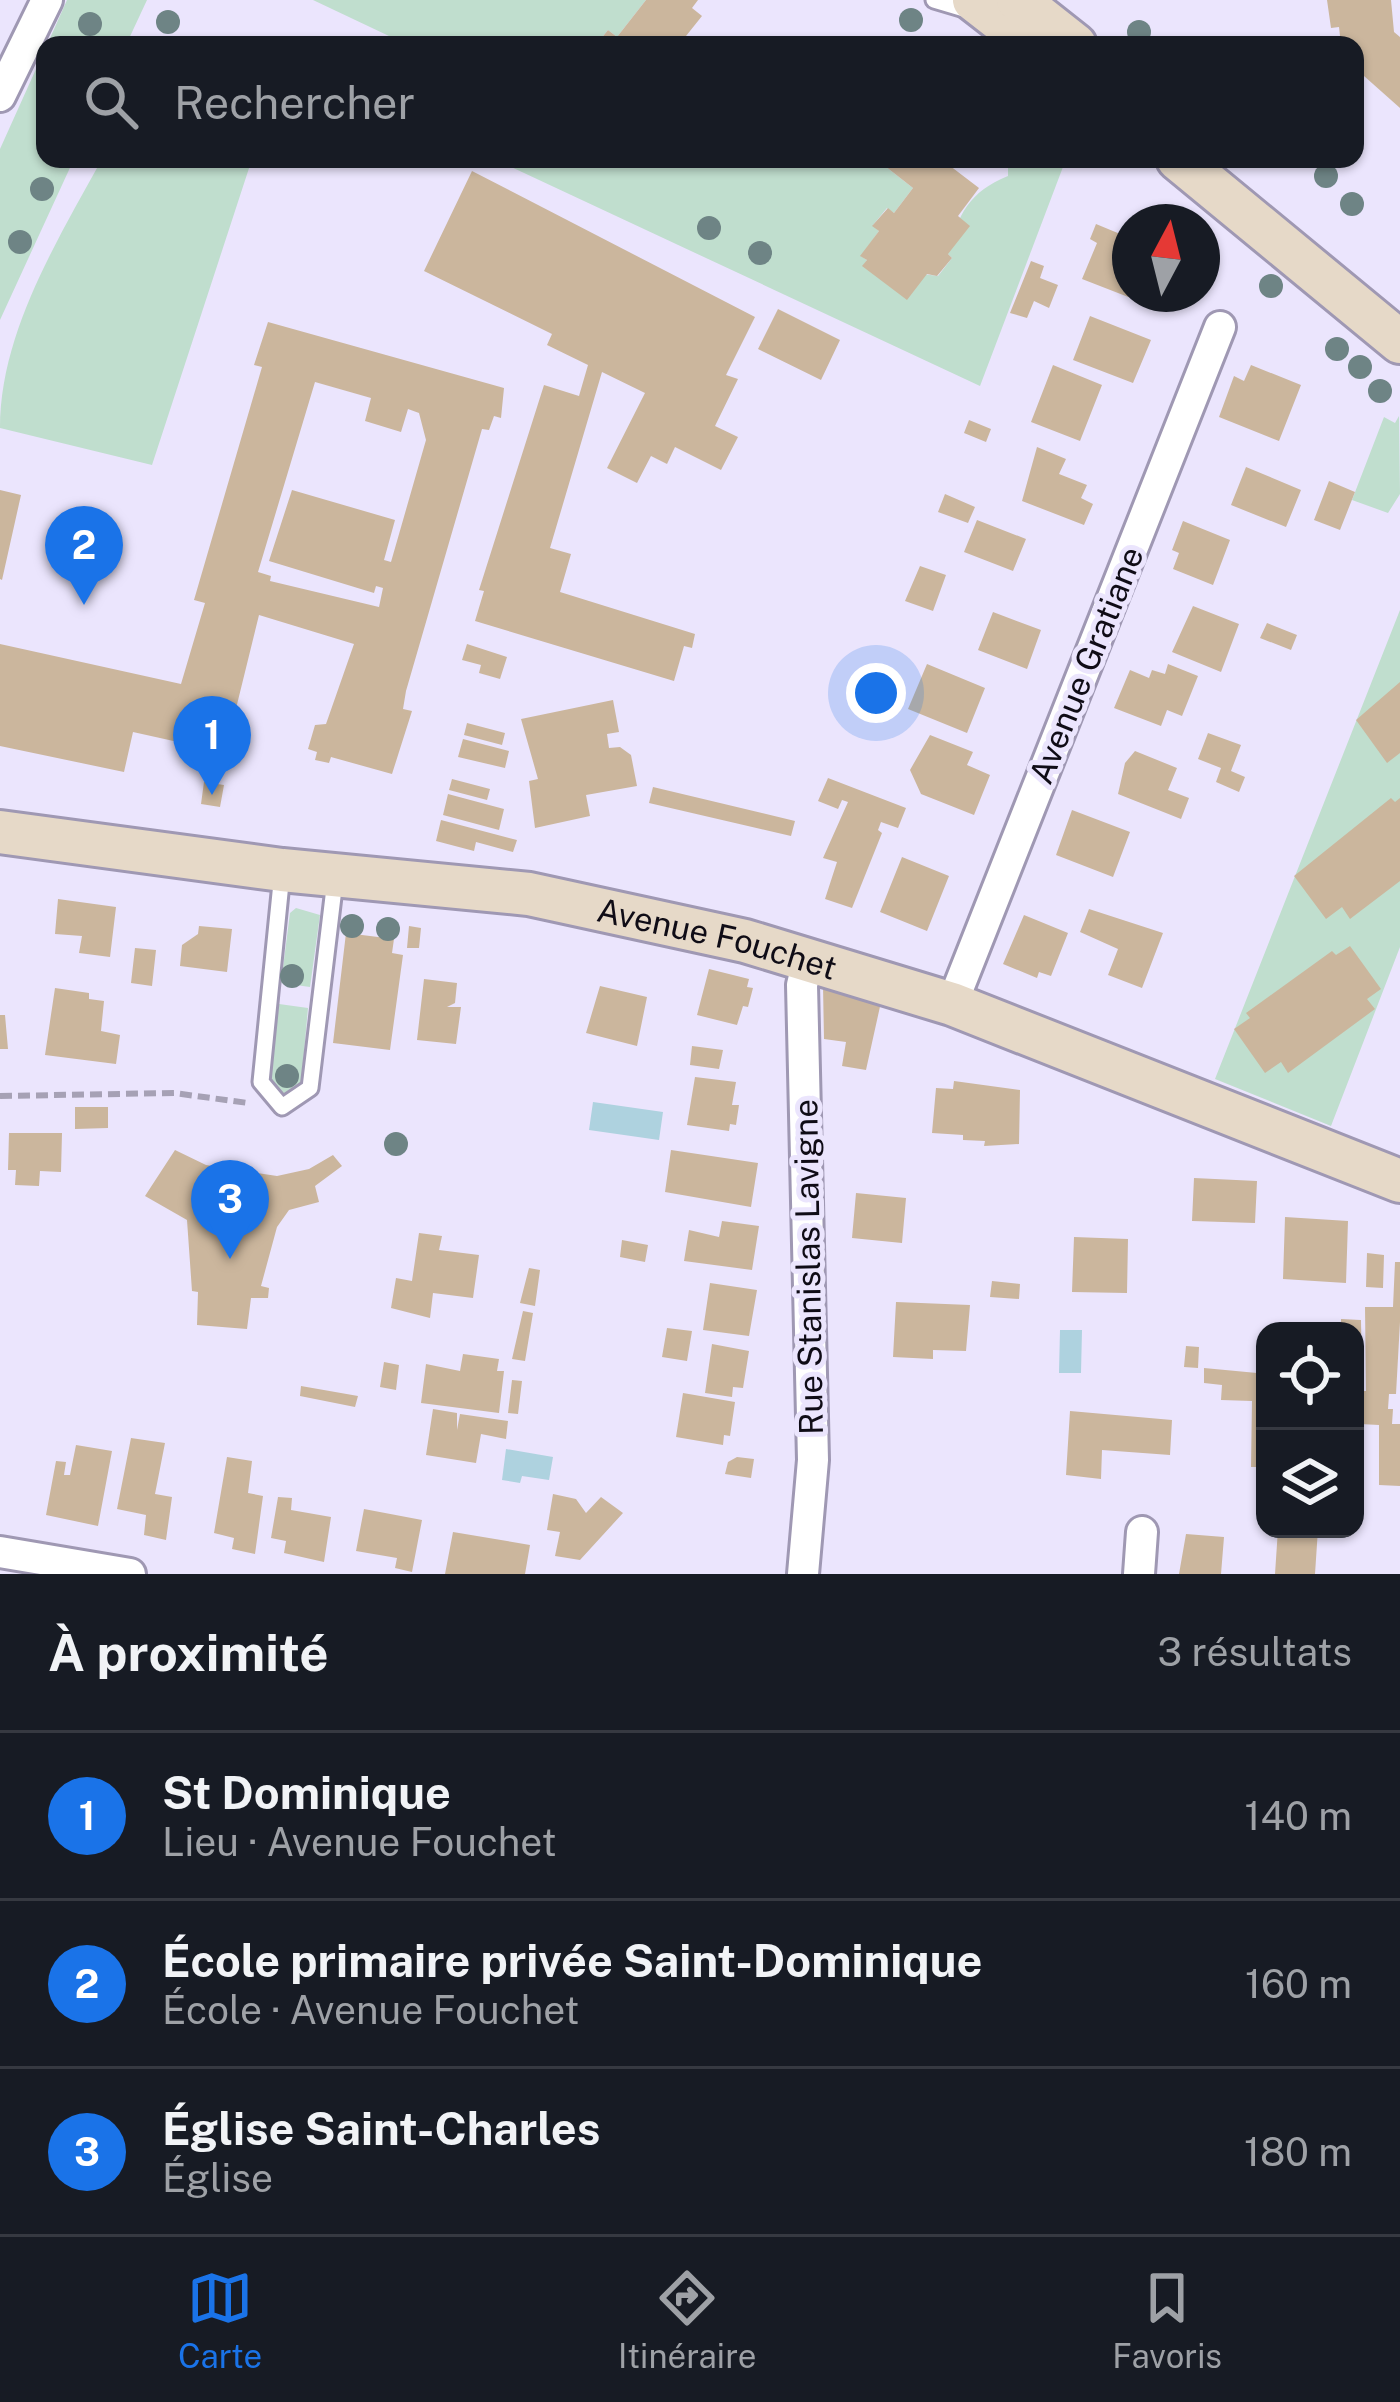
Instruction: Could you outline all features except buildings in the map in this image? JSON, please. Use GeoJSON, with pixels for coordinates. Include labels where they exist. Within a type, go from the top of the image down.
{"type":"FeatureCollection","features":[{"type":"Feature","properties":{"kind":"street"},"geometry":{"type":"LineString","coordinates":[[0,96],[37,2]]}},
{"type":"Feature","properties":{"kind":"street"},"geometry":{"type":"LineString","coordinates":[[996,6],[1024,36]]}},
{"type":"Feature","properties":{"kind":"street"},"geometry":{"type":"LineString","coordinates":[[996,6],[1058,36]]}},
{"type":"Feature","properties":{"kind":"street"},"geometry":{"type":"LineString","coordinates":[[1189,168],[1400,342]]}},
{"type":"Feature","properties":{"kind":"street"},"geometry":{"type":"LineString","coordinates":[[1232,168],[1400,305]]}},
{"type":"Feature","properties":{"kind":"street","name":"Avenue Gratiane"},"geometry":{"type":"LineString","coordinates":[[952,1004],[1220,327]]}},
{"type":"Feature","properties":{"kind":"street","name":"Avenue Fouchet"},"geometry":{"type":"LineString","coordinates":[[0,832],[282,870],[529,894],[808,960],[952,1004],[1400,1181]]}},
{"type":"Feature","properties":{"kind":"street","name":"Rue Stanislas Lavigne"},"geometry":{"type":"LineString","coordinates":[[803,1574],[813,1460],[802,985],[808,960]]}},
{"type":"Feature","properties":{"kind":"street"},"geometry":{"type":"LineString","coordinates":[[1139,1574],[1142,1532]]}},
{"type":"Feature","properties":{"kind":"street"},"geometry":{"type":"LineString","coordinates":[[0,1552],[130,1574]]}},
{"type":"Feature","properties":{"kind":"lane"},"geometry":{"type":"LineString","coordinates":[[934,0],[996,6]]}},
{"type":"Feature","properties":{"kind":"lane"},"geometry":{"type":"LineString","coordinates":[[282,870],[261,1082],[282,1107],[310,1088],[336,875]]}},
{"type":"Feature","properties":{"kind":"path"},"geometry":{"type":"LineString","coordinates":[[0,1096],[174,1093],[282,1107]]}},
{"type":"Feature","properties":{"kind":"green space"},"geometry":{"type":"Polygon","coordinates":[[[67,0],[147,0],[130,36],[51,36],[67,0]]]}},
{"type":"Feature","properties":{"kind":"green space"},"geometry":{"type":"Polygon","coordinates":[[[313,0],[646,0],[618,36],[608,30],[603,36],[389,36],[313,0]]]}},
{"type":"Feature","properties":{"kind":"green space"},"geometry":{"type":"Polygon","coordinates":[[[36,69],[36,168],[70,168],[0,320],[0,149],[36,69]]]}},
{"type":"Feature","properties":{"kind":"green space"},"geometry":{"type":"Polygon","coordinates":[[[97,168],[249,168],[152,465],[0,428],[10,357],[50,255],[97,168]]]}},
{"type":"Feature","properties":{"kind":"green space"},"geometry":{"type":"Polygon","coordinates":[[[513,168],[887,168],[913,188],[894,213],[887,208],[873,225],[879,231],[861,256],[867,260],[863,266],[938,276],[952,258],[948,254],[961,216],[984,189],[1008,176],[1008,168],[1063,168],[980,386],[513,168]]]}},
{"type":"Feature","properties":{"kind":"green space"},"geometry":{"type":"Polygon","coordinates":[[[1399,416],[1400,494],[1388,513],[1352,500],[1384,417],[1395,423],[1399,416]]]}},
{"type":"Feature","properties":{"kind":"green space"},"geometry":{"type":"Polygon","coordinates":[[[1400,610],[1400,947],[1331,1126],[1215,1079],[1400,610]]]}},
{"type":"Feature","properties":{"kind":"green space"},"geometry":{"type":"Polygon","coordinates":[[[296,908],[320,915],[310,987],[281,983],[290,913],[296,908]]]}},
{"type":"Feature","properties":{"kind":"green space"},"geometry":{"type":"Polygon","coordinates":[[[279,1004],[308,1008],[301,1086],[291,1095],[280,1094],[270,1083],[279,1004]]]}},
{"type":"Feature","properties":{"kind":"water"},"geometry":{"type":"Polygon","coordinates":[[[593,1102],[663,1112],[659,1140],[589,1130],[593,1102]]]}},
{"type":"Feature","properties":{"kind":"water"},"geometry":{"type":"Polygon","coordinates":[[[1060,1330],[1082,1330],[1081,1373],[1059,1373],[1060,1330]]]}},
{"type":"Feature","properties":{"kind":"water"},"geometry":{"type":"Polygon","coordinates":[[[506,1449],[553,1457],[549,1480],[522,1476],[520,1483],[502,1480],[506,1449]]]}},
{"type":"Feature","properties":{"kind":"place","name":"École primaire privée Saint-Dominique"},"geometry":{"type":"Point","coordinates":[84,605]}},
{"type":"Feature","properties":{"kind":"place","name":"St Dominique"},"geometry":{"type":"Point","coordinates":[212,795]}},
{"type":"Feature","properties":{"kind":"place","name":"Église Saint-Charles"},"geometry":{"type":"Point","coordinates":[230,1259]}}]}
